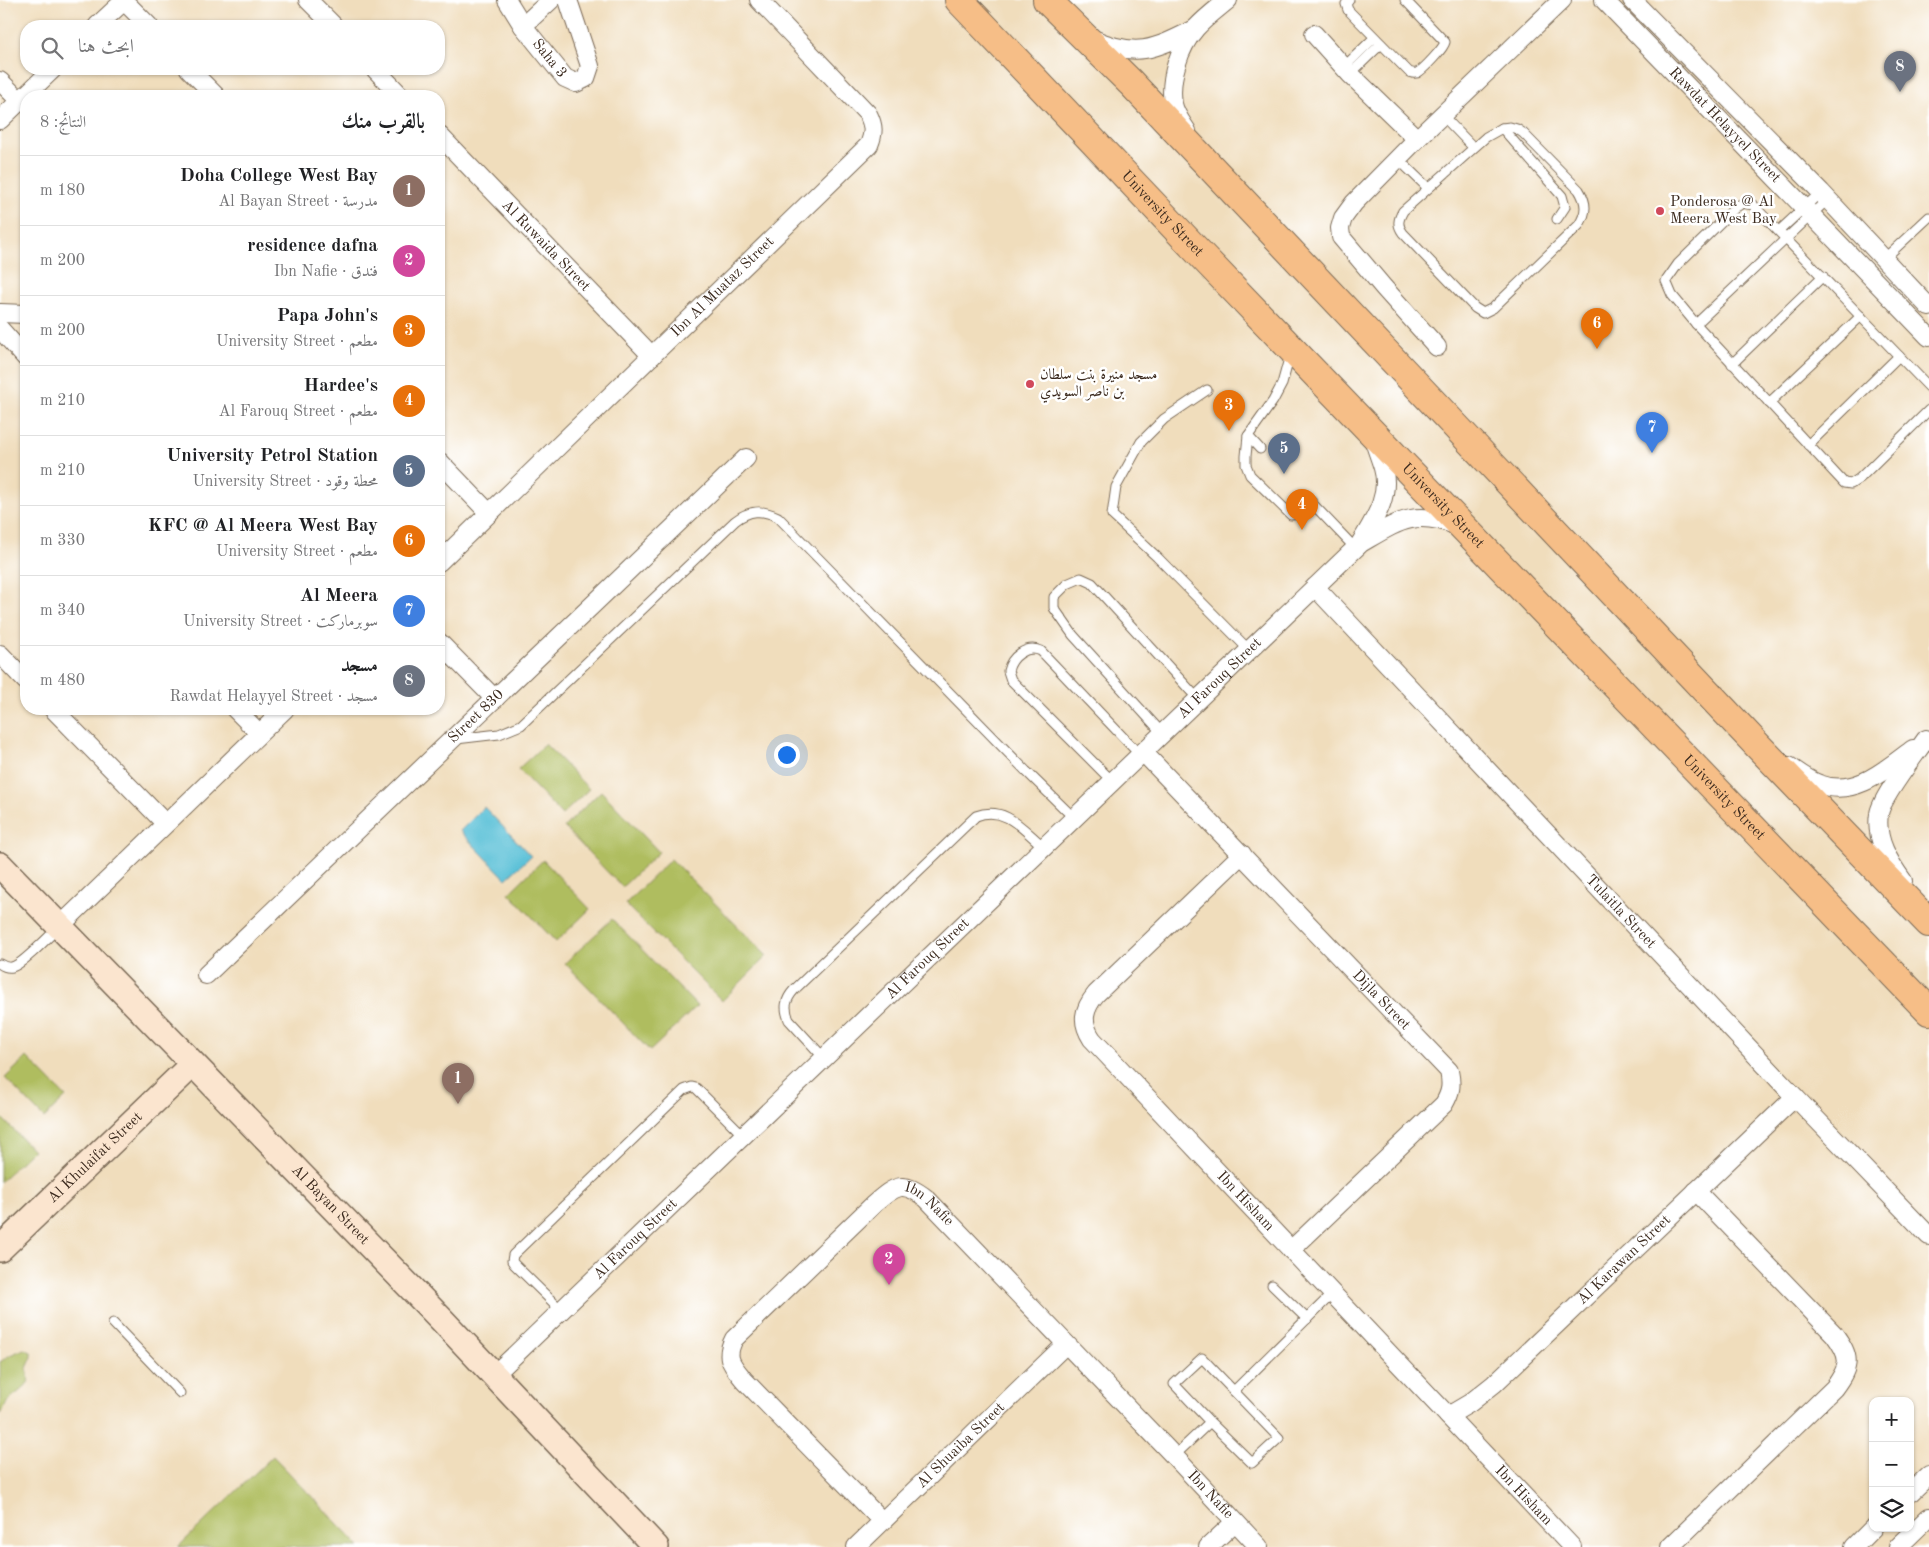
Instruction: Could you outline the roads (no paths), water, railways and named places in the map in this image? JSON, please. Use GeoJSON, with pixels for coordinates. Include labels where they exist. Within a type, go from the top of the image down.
{"type":"FeatureCollection","features":[{"type":"Feature","properties":{"kind":"main road","name":"University Street"},"geometry":{"type":"LineString","coordinates":[[959,0],[1929,1011]]}},
{"type":"Feature","properties":{"kind":"main road"},"geometry":{"type":"LineString","coordinates":[[1052,5],[1131,83],[1929,923]]}},
{"type":"Feature","properties":{"kind":"street"},"geometry":{"type":"LineString","coordinates":[[104,20],[124,0],[143,20]]}},
{"type":"Feature","properties":{"kind":"street"},"geometry":{"type":"LineString","coordinates":[[308,0],[328,20]]}},
{"type":"Feature","properties":{"kind":"street","name":"Saha 3"},"geometry":{"type":"LineString","coordinates":[[507,0],[523,26],[565,78],[576,83],[582,81],[589,72],[590,66],[568,0]]}},
{"type":"Feature","properties":{"kind":"street","name":"Saha 3"},"geometry":{"type":"LineString","coordinates":[[523,26],[550,0]]}},
{"type":"Feature","properties":{"kind":"street","name":"Ibn Al Muataz Street"},"geometry":{"type":"LineString","coordinates":[[445,556],[869,145],[873,135],[873,125],[868,114],[759,0]]}},
{"type":"Feature","properties":{"kind":"street"},"geometry":{"type":"LineString","coordinates":[[1208,166],[1173,105],[1172,86],[1184,44],[1196,28],[1228,0]]}},
{"type":"Feature","properties":{"kind":"street"},"geometry":{"type":"LineString","coordinates":[[1437,347],[1341,237],[1340,228],[1354,203],[1397,158],[1562,0]]}},
{"type":"Feature","properties":{"kind":"street","name":"Rawdat Helayyel Street"},"geometry":{"type":"LineString","coordinates":[[1632,0],[1825,195],[1929,306]]}},
{"type":"Feature","properties":{"kind":"street","name":"Rawdat Helayyel Street"},"geometry":{"type":"LineString","coordinates":[[1613,3],[1807,212],[1929,337]]}},
{"type":"Feature","properties":{"kind":"street"},"geometry":{"type":"LineString","coordinates":[[1052,5],[1077,30],[1090,38],[1103,44],[1128,50],[1140,51],[1161,46],[1196,28]]}},
{"type":"Feature","properties":{"kind":"street"},"geometry":{"type":"LineString","coordinates":[[1314,34],[1347,70],[1417,139]]}},
{"type":"Feature","properties":{"kind":"street"},"geometry":{"type":"LineString","coordinates":[[31,90],[47,75]]}},
{"type":"Feature","properties":{"kind":"street"},"geometry":{"type":"LineString","coordinates":[[195,75],[210,90]]}},
{"type":"Feature","properties":{"kind":"street"},"geometry":{"type":"LineString","coordinates":[[381,75],[396,90]]}},
{"type":"Feature","properties":{"kind":"street"},"geometry":{"type":"LineString","coordinates":[[0,81],[20,101],[0,120]]}},
{"type":"Feature","properties":{"kind":"street","name":"Al Ruwaida Street"},"geometry":{"type":"LineString","coordinates":[[445,141],[652,356]]}},
{"type":"Feature","properties":{"kind":"street"},"geometry":{"type":"LineString","coordinates":[[0,313],[20,314]]}},
{"type":"Feature","properties":{"kind":"street"},"geometry":{"type":"LineString","coordinates":[[0,328],[20,351]]}},
{"type":"Feature","properties":{"kind":"street","name":"Al Farouq Street"},"geometry":{"type":"LineString","coordinates":[[1358,545],[1378,513],[1383,499],[1385,484],[1383,470],[1370,428]]}},
{"type":"Feature","properties":{"kind":"street","name":"Street 830"},"geometry":{"type":"LineString","coordinates":[[206,976],[746,458]]}},
{"type":"Feature","properties":{"kind":"street"},"geometry":{"type":"LineString","coordinates":[[445,467],[489,513]]}},
{"type":"Feature","properties":{"kind":"street","name":"Al Farouq Street"},"geometry":{"type":"LineString","coordinates":[[494,1375],[1358,545],[1397,522],[1417,517],[1442,520],[1465,528]]}},
{"type":"Feature","properties":{"kind":"street","name":"Tulaitla Street"},"geometry":{"type":"LineString","coordinates":[[1314,587],[1795,1097],[1929,1236]]}},
{"type":"Feature","properties":{"kind":"street"},"geometry":{"type":"LineString","coordinates":[[445,648],[495,699]]}},
{"type":"Feature","properties":{"kind":"street"},"geometry":{"type":"LineString","coordinates":[[0,654],[20,675]]}},
{"type":"Feature","properties":{"kind":"street"},"geometry":{"type":"LineString","coordinates":[[59,715],[165,823]]}},
{"type":"Feature","properties":{"kind":"street"},"geometry":{"type":"LineString","coordinates":[[242,715],[259,733]]}},
{"type":"Feature","properties":{"kind":"street"},"geometry":{"type":"LineString","coordinates":[[59,926],[278,715]]}},
{"type":"Feature","properties":{"kind":"street"},"geometry":{"type":"LineString","coordinates":[[1760,747],[1817,784],[1837,788],[1852,786],[1874,778],[1927,737]]}},
{"type":"Feature","properties":{"kind":"street"},"geometry":{"type":"LineString","coordinates":[[1927,737],[1885,800],[1879,812],[1878,827],[1888,861],[1929,918]]}},
{"type":"Feature","properties":{"kind":"street","name":"Dijla Street"},"geometry":{"type":"LineString","coordinates":[[1141,754],[1242,854],[1449,1071],[1452,1083],[1450,1093],[1444,1104],[1291,1250]]}},
{"type":"Feature","properties":{"kind":"street","name":"Ibn Hisham"},"geometry":{"type":"LineString","coordinates":[[1242,854],[1096,994],[1089,1003],[1084,1022],[1086,1030],[1092,1039],[1572,1547]]}},
{"type":"Feature","properties":{"kind":"street","name":"Al Bayan Street"},"geometry":{"type":"LineString","coordinates":[[0,865],[494,1375],[656,1547]]}},
{"type":"Feature","properties":{"kind":"street","name":"Al Khulaifat Street"},"geometry":{"type":"LineString","coordinates":[[0,1249],[192,1065]]}},
{"type":"Feature","properties":{"kind":"street","name":"Al Karawan Street"},"geometry":{"type":"LineString","coordinates":[[1448,1416],[1470,1403],[1494,1384],[1795,1097]]}},
{"type":"Feature","properties":{"kind":"street","name":"Ibn Nafie"},"geometry":{"type":"LineString","coordinates":[[882,1521],[744,1380],[734,1368],[729,1350],[734,1339],[867,1211],[888,1191],[900,1186],[916,1190],[927,1199],[1259,1547]]}},
{"type":"Feature","properties":{"kind":"street"},"geometry":{"type":"LineString","coordinates":[[1670,1547],[1834,1388],[1845,1373],[1848,1362],[1844,1348],[1834,1334],[1696,1191]]}},
{"type":"Feature","properties":{"kind":"street","name":"Al Shuaiba Street"},"geometry":{"type":"LineString","coordinates":[[856,1547],[1066,1344]]}},
{"type":"Feature","properties":{"kind":"street"},"geometry":{"type":"LineString","coordinates":[[1914,1489],[1929,1475]]}},
{"type":"Feature","properties":{"kind":"street"},"geometry":{"type":"LineString","coordinates":[[1906,1540],[1929,1517]]}},
{"type":"Feature","properties":{"kind":"street"},"geometry":{"type":"LineString","coordinates":[[1208,1547],[1235,1522]]}},
{"type":"Feature","properties":{"kind":"street"},"geometry":{"type":"LineString","coordinates":[[1854,1547],[1870,1532]]}},
{"type":"Feature","properties":{"kind":"lane"},"geometry":{"type":"LineString","coordinates":[[1349,0],[1346,4],[1348,10],[1377,41],[1409,72],[1413,73],[1419,71],[1445,46],[1444,41],[1405,0]]}},
{"type":"Feature","properties":{"kind":"lane"},"geometry":{"type":"LineString","coordinates":[[1347,70],[1377,41]]}},
{"type":"Feature","properties":{"kind":"lane"},"geometry":{"type":"LineString","coordinates":[[1442,114],[1473,147]]}},
{"type":"Feature","properties":{"kind":"lane"},"geometry":{"type":"LineString","coordinates":[[1502,128],[1562,196],[1565,207],[1557,219]]}},
{"type":"Feature","properties":{"kind":"lane"},"geometry":{"type":"LineString","coordinates":[[1502,128],[1517,129],[1523,133],[1579,190],[1585,200],[1586,208],[1584,217],[1579,225],[1488,312],[1483,313],[1475,308],[1398,227],[1403,211],[1473,147],[1494,131],[1502,128]]}},
{"type":"Feature","properties":{"kind":"lane"},"geometry":{"type":"LineString","coordinates":[[1397,158],[1428,188]]}},
{"type":"Feature","properties":{"kind":"lane"},"geometry":{"type":"LineString","coordinates":[[1696,324],[1782,235],[1825,195]]}},
{"type":"Feature","properties":{"kind":"lane"},"geometry":{"type":"LineString","coordinates":[[1929,387],[1753,205],[1743,203],[1736,207],[1678,264],[1666,281],[1668,288],[1696,324],[1844,483],[1851,484],[1860,478],[1929,410]]}},
{"type":"Feature","properties":{"kind":"lane"},"geometry":{"type":"LineString","coordinates":[[1885,258],[1929,217]]}},
{"type":"Feature","properties":{"kind":"lane"},"geometry":{"type":"LineString","coordinates":[[1732,364],[1822,276]]}},
{"type":"Feature","properties":{"kind":"lane"},"geometry":{"type":"LineString","coordinates":[[1769,403],[1861,316]]}},
{"type":"Feature","properties":{"kind":"lane"},"geometry":{"type":"LineString","coordinates":[[1292,348],[1282,384],[1273,402],[1248,436],[1247,469],[1250,475],[1291,515],[1298,514],[1310,500],[1358,545]]}},
{"type":"Feature","properties":{"kind":"lane"},"geometry":{"type":"LineString","coordinates":[[1808,445],[1899,356]]}},
{"type":"Feature","properties":{"kind":"lane"},"geometry":{"type":"LineString","coordinates":[[1207,390],[1164,419],[1141,442],[1116,487],[1112,515],[1157,557],[1249,650]]}},
{"type":"Feature","properties":{"kind":"lane"},"geometry":{"type":"LineString","coordinates":[[1248,436],[1260,449]]}},
{"type":"Feature","properties":{"kind":"lane"},"geometry":{"type":"LineString","coordinates":[[453,739],[499,734],[521,725],[735,521],[742,515],[761,511],[778,517],[1074,818]]}},
{"type":"Feature","properties":{"kind":"lane"},"geometry":{"type":"LineString","coordinates":[[1162,733],[1073,635],[1054,608],[1054,597],[1067,584],[1081,578],[1092,583],[1198,699]]}},
{"type":"Feature","properties":{"kind":"lane"},"geometry":{"type":"LineString","coordinates":[[1112,781],[1011,680],[1008,671],[1011,663],[1028,649],[1032,648],[1041,651],[1141,754]]}},
{"type":"Feature","properties":{"kind":"lane"},"geometry":{"type":"LineString","coordinates":[[824,1058],[789,1020],[786,1013],[786,1004],[788,996],[794,990],[976,816],[991,812],[1006,816],[1044,847]]}},
{"type":"Feature","properties":{"kind":"lane"},"geometry":{"type":"LineString","coordinates":[[0,964],[12,967],[21,963],[59,926]]}},
{"type":"Feature","properties":{"kind":"lane"},"geometry":{"type":"LineString","coordinates":[[561,1310],[514,1264],[512,1261],[513,1255],[677,1097],[688,1088],[696,1088],[744,1136]]}},
{"type":"Feature","properties":{"kind":"lane"},"geometry":{"type":"LineString","coordinates":[[1272,1285],[1307,1319]]}},
{"type":"Feature","properties":{"kind":"lane"},"geometry":{"type":"LineString","coordinates":[[1234,1391],[1332,1293]]}},
{"type":"Feature","properties":{"kind":"lane"},"geometry":{"type":"LineString","coordinates":[[113,1323],[180,1393]]}},
{"type":"Feature","properties":{"kind":"lane"},"geometry":{"type":"LineString","coordinates":[[1202,1358],[1278,1436],[1278,1440],[1252,1464],[1210,1422],[1175,1385],[1175,1382],[1202,1358]]}},
{"type":"Feature","properties":{"kind":"lane"},"geometry":{"type":"LineString","coordinates":[[1174,1456],[1210,1422]]}},
{"type":"Feature","properties":{"kind":"water"},"geometry":{"type":"Polygon","coordinates":[[[484,807],[531,856],[506,879],[460,831],[484,807]]]}},
{"type":"Feature","properties":{"kind":"place","name":"مسجد"},"geometry":{"type":"Point","coordinates":[1900,92]}},
{"type":"Feature","properties":{"kind":"place","name":"Ponderosa @ Al Meera West Bay"},"geometry":{"type":"Point","coordinates":[1660,211]}},
{"type":"Feature","properties":{"kind":"place","name":"KFC @ Al Meera West Bay"},"geometry":{"type":"Point","coordinates":[1597,349]}},
{"type":"Feature","properties":{"kind":"place","name":"مسجد منيرة بنت سلطان بن ناصر السويدي"},"geometry":{"type":"Point","coordinates":[1030,384]}},
{"type":"Feature","properties":{"kind":"place","name":"Papa John's"},"geometry":{"type":"Point","coordinates":[1229,431]}},
{"type":"Feature","properties":{"kind":"place","name":"Al Meera"},"geometry":{"type":"Point","coordinates":[1652,453]}},
{"type":"Feature","properties":{"kind":"place","name":"University Petrol Station"},"geometry":{"type":"Point","coordinates":[1284,474]}},
{"type":"Feature","properties":{"kind":"place","name":"Hardee's"},"geometry":{"type":"Point","coordinates":[1302,530]}},
{"type":"Feature","properties":{"kind":"place","name":"Doha College West Bay"},"geometry":{"type":"Point","coordinates":[458,1104]}},
{"type":"Feature","properties":{"kind":"place","name":"residence dafna"},"geometry":{"type":"Point","coordinates":[889,1285]}}]}
